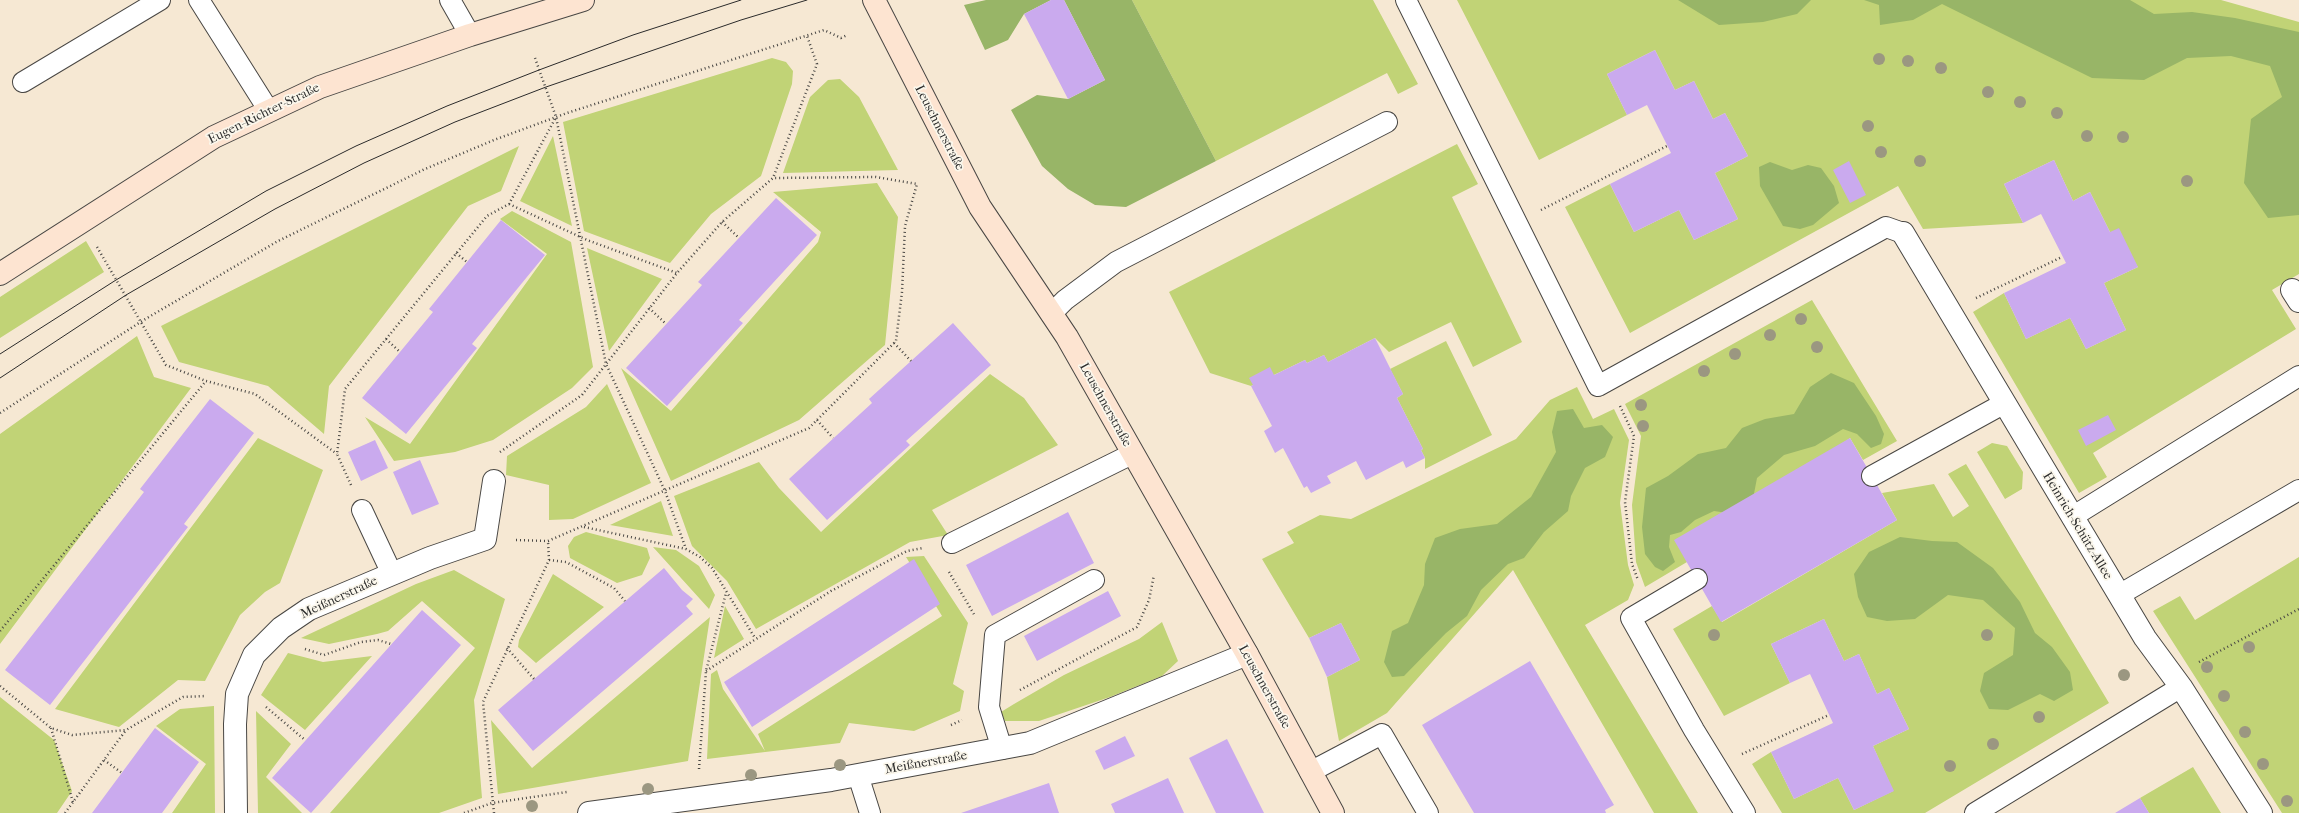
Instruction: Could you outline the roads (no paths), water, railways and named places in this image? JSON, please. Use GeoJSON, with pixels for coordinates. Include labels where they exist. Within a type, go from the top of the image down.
{"type":"FeatureCollection","features":[{"type":"Feature","properties":{"kind":"main road","name":"Eugen-Richter-Straße"},"geometry":{"type":"LineString","coordinates":[[0,274],[82,220],[214,137],[320,87],[560,4],[583,0]]}},
{"type":"Feature","properties":{"kind":"main road","name":"Leuschnerstraße"},"geometry":{"type":"LineString","coordinates":[[874,0],[980,208],[1067,337],[1132,454],[1247,654],[1333,813]]}},
{"type":"Feature","properties":{"kind":"street","name":"Heinrich-Schütz-Allee"},"geometry":{"type":"LineString","coordinates":[[1903,232],[2003,404],[2119,596],[2145,638],[2181,687],[2261,813]]}},
{"type":"Feature","properties":{"kind":"street","name":"Meißnerstraße"},"geometry":{"type":"LineString","coordinates":[[236,813],[234,724],[237,694],[254,655],[281,628],[309,609],[430,558],[485,539],[494,481]]}},
{"type":"Feature","properties":{"kind":"street","name":"Meißnerstraße"},"geometry":{"type":"LineString","coordinates":[[589,813],[704,798],[858,775],[1030,743],[1247,654]]}},
{"type":"Feature","properties":{"kind":"lane"},"geometry":{"type":"LineString","coordinates":[[23,82],[140,5],[160,0]]}},
{"type":"Feature","properties":{"kind":"lane"},"geometry":{"type":"LineString","coordinates":[[199,0],[269,111]]}},
{"type":"Feature","properties":{"kind":"lane"},"geometry":{"type":"LineString","coordinates":[[450,0],[470,35]]}},
{"type":"Feature","properties":{"kind":"lane"},"geometry":{"type":"LineString","coordinates":[[1406,0],[1598,386],[1886,227],[1903,232]]}},
{"type":"Feature","properties":{"kind":"lane"},"geometry":{"type":"LineString","coordinates":[[1051,314],[1072,295],[1116,262],[1387,122]]}},
{"type":"Feature","properties":{"kind":"lane"},"geometry":{"type":"LineString","coordinates":[[2072,518],[2299,376]]}},
{"type":"Feature","properties":{"kind":"lane"},"geometry":{"type":"LineString","coordinates":[[1872,476],[2003,404]]}},
{"type":"Feature","properties":{"kind":"lane"},"geometry":{"type":"LineString","coordinates":[[952,543],[1132,454]]}},
{"type":"Feature","properties":{"kind":"lane"},"geometry":{"type":"LineString","coordinates":[[2119,596],[2299,490]]}},
{"type":"Feature","properties":{"kind":"lane"},"geometry":{"type":"LineString","coordinates":[[362,510],[392,574]]}},
{"type":"Feature","properties":{"kind":"lane"},"geometry":{"type":"LineString","coordinates":[[1697,578],[1631,618],[1746,813]]}},
{"type":"Feature","properties":{"kind":"lane"},"geometry":{"type":"LineString","coordinates":[[1002,749],[989,707],[995,635],[1094,580]]}},
{"type":"Feature","properties":{"kind":"lane"},"geometry":{"type":"LineString","coordinates":[[1975,813],[2181,687]]}},
{"type":"Feature","properties":{"kind":"lane"},"geometry":{"type":"LineString","coordinates":[[1310,772],[1382,734],[1428,813]]}},
{"type":"Feature","properties":{"kind":"lane"},"geometry":{"type":"LineString","coordinates":[[858,775],[870,813]]}},
{"type":"Feature","properties":{"kind":"tram line"},"geometry":{"type":"LineString","coordinates":[[0,354],[116,280],[266,191],[356,146],[447,106],[539,70],[633,35],[741,0]]}},
{"type":"Feature","properties":{"kind":"tram line"},"geometry":{"type":"LineString","coordinates":[[0,378],[126,295],[275,209],[364,163],[455,122],[546,87],[741,20],[807,0]]}}]}
